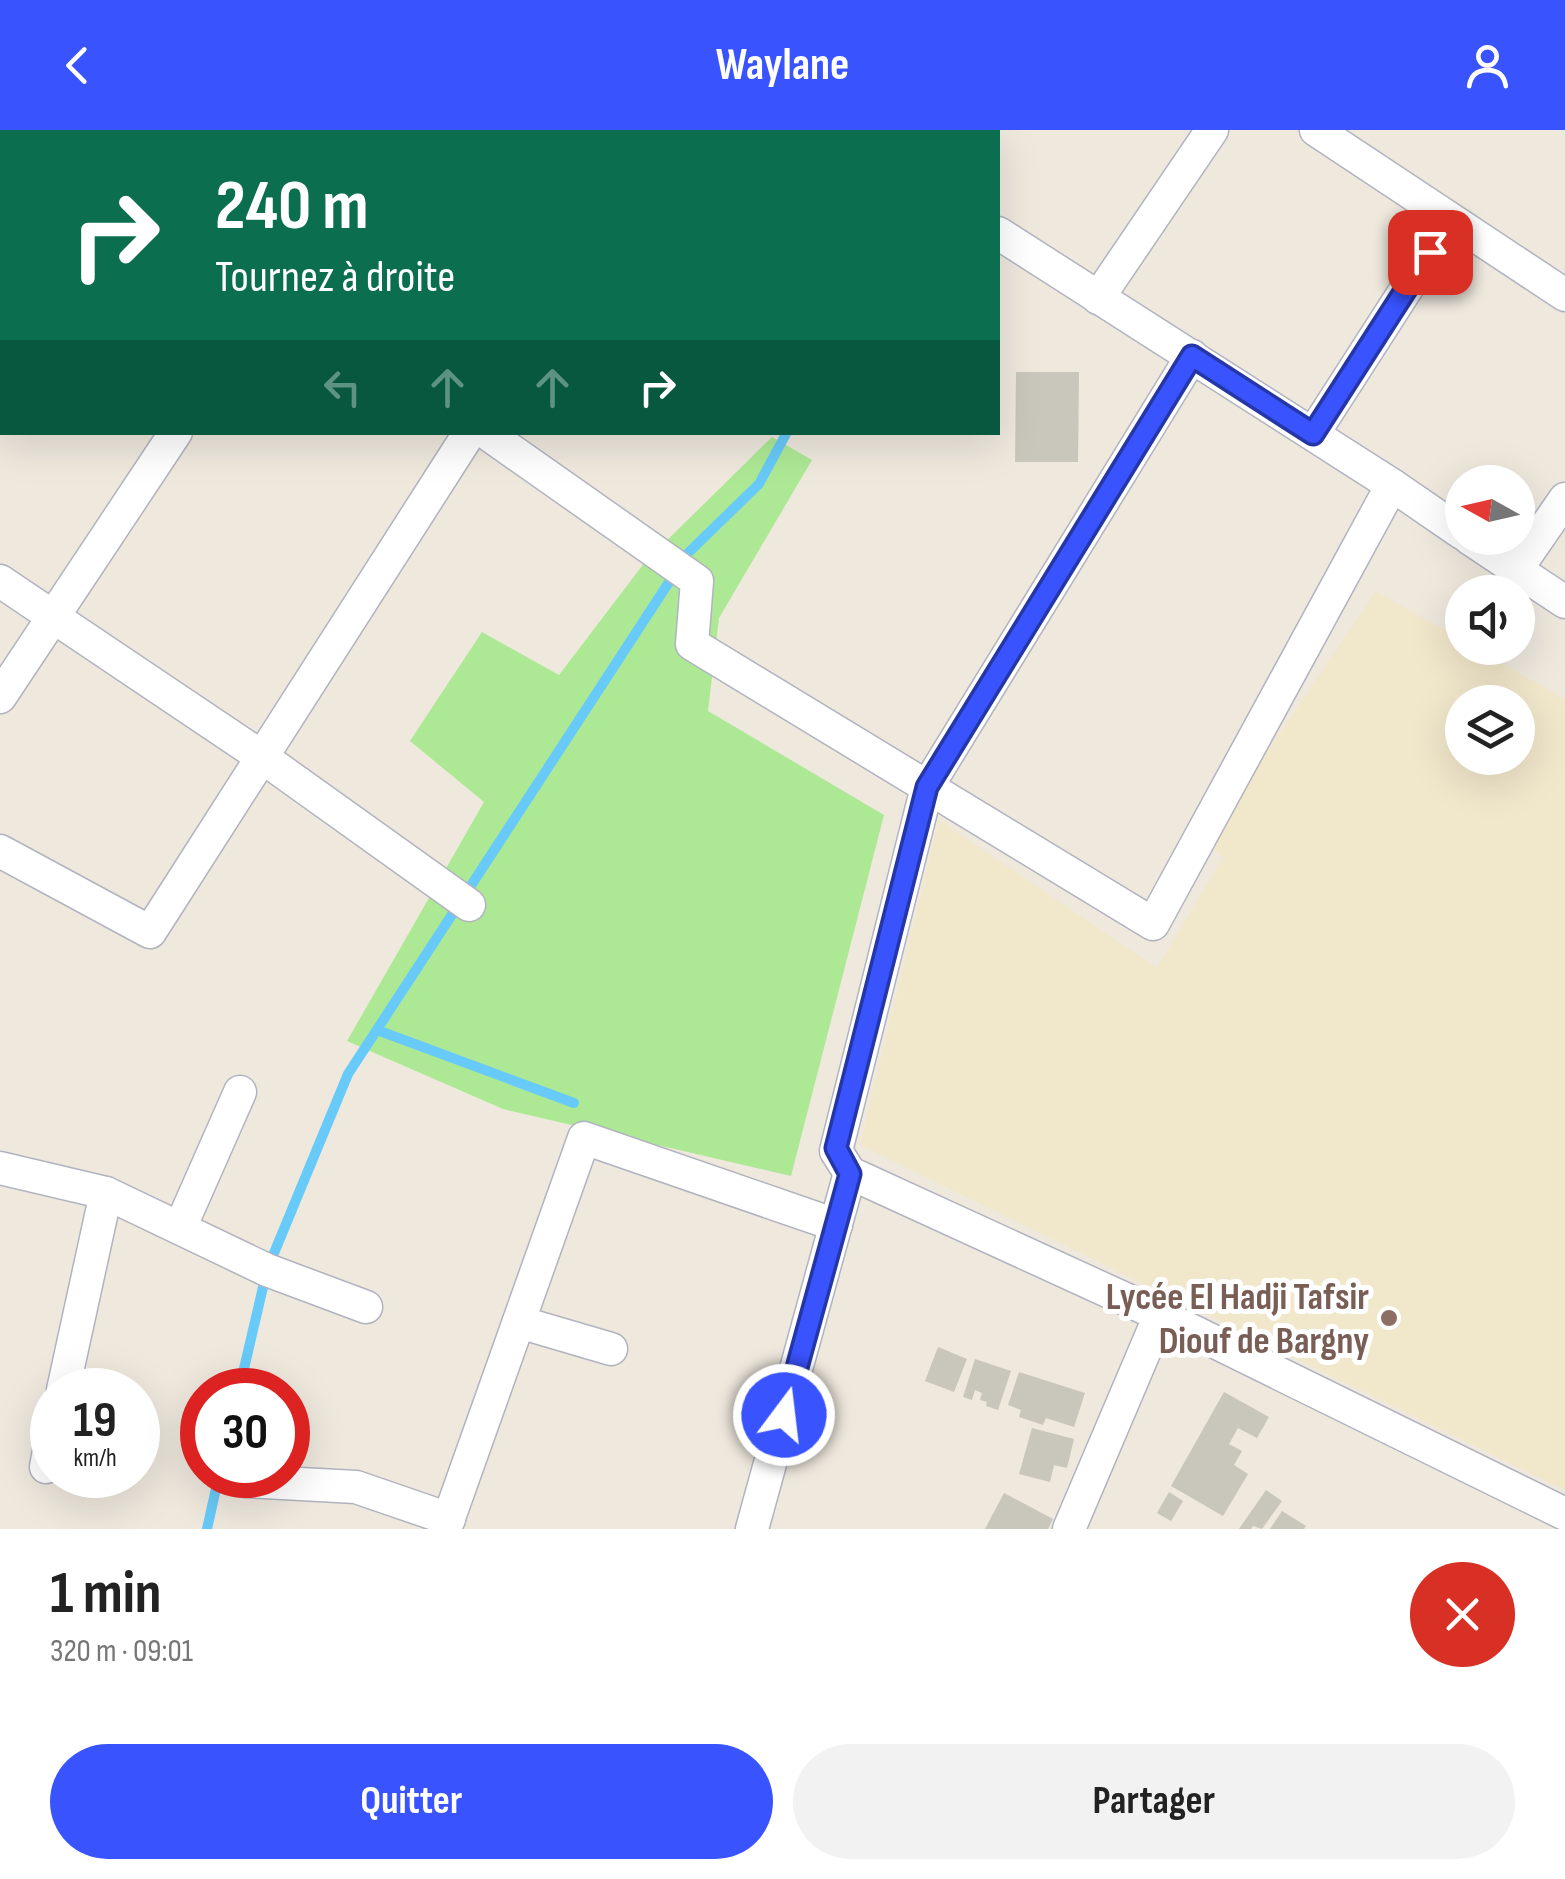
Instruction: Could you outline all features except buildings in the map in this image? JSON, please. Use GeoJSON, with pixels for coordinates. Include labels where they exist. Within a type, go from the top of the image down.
{"type":"FeatureCollection","features":[{"type":"Feature","properties":{"kind":"street"},"geometry":{"type":"LineString","coordinates":[[1098,298],[1212,130]]}},
{"type":"Feature","properties":{"kind":"street"},"geometry":{"type":"LineString","coordinates":[[1316,130],[1565,295]]}},
{"type":"Feature","properties":{"kind":"street"},"geometry":{"type":"LineString","coordinates":[[1313,434],[1450,221]]}},
{"type":"Feature","properties":{"kind":"street"},"geometry":{"type":"LineString","coordinates":[[1000,235],[1445,521]]}},
{"type":"Feature","properties":{"kind":"street"},"geometry":{"type":"LineString","coordinates":[[1192,356],[927,787],[836,1148],[850,1174],[1160,1314],[1565,1514]]}},
{"type":"Feature","properties":{"kind":"street"},"geometry":{"type":"LineString","coordinates":[[0,697],[173,435]]}},
{"type":"Feature","properties":{"kind":"street"},"geometry":{"type":"LineString","coordinates":[[0,851],[150,932],[468,435]]}},
{"type":"Feature","properties":{"kind":"street"},"geometry":{"type":"LineString","coordinates":[[489,435],[697,581],[692,644],[1153,924],[1392,485]]}},
{"type":"Feature","properties":{"kind":"street"},"geometry":{"type":"LineString","coordinates":[[1516,570],[1565,499]]}},
{"type":"Feature","properties":{"kind":"street"},"geometry":{"type":"LineString","coordinates":[[1495,555],[1565,602]]}},
{"type":"Feature","properties":{"kind":"street"},"geometry":{"type":"LineString","coordinates":[[0,581],[262,757],[469,905]]}},
{"type":"Feature","properties":{"kind":"street"},"geometry":{"type":"LineString","coordinates":[[180,1228],[240,1092]]}},
{"type":"Feature","properties":{"kind":"street"},"geometry":{"type":"LineString","coordinates":[[310,1485],[356,1488],[447,1524],[584,1138],[836,1226]]}},
{"type":"Feature","properties":{"kind":"street"},"geometry":{"type":"LineString","coordinates":[[0,1168],[106,1193],[267,1270],[366,1307]]}},
{"type":"Feature","properties":{"kind":"street"},"geometry":{"type":"LineString","coordinates":[[752,1529],[850,1174]]}},
{"type":"Feature","properties":{"kind":"street"},"geometry":{"type":"LineString","coordinates":[[67,1368],[106,1193]]}},
{"type":"Feature","properties":{"kind":"street"},"geometry":{"type":"LineString","coordinates":[[1080,1524],[1160,1314]]}},
{"type":"Feature","properties":{"kind":"street"},"geometry":{"type":"LineString","coordinates":[[518,1322],[611,1349]]}},
{"type":"Feature","properties":{"kind":"shaded area","name":"Lycée El Hadji Tafsir Diouf de Bargny"},"geometry":{"type":"Polygon","coordinates":[[[1376,591],[1445,630],[1445,665],[1505,665],[1565,699],[1565,1490],[860,1145],[939,820],[1157,968],[1223,857],[1205,843],[1376,591]]]}},
{"type":"Feature","properties":{"kind":"green space"},"geometry":{"type":"Polygon","coordinates":[[[772,437],[812,460],[719,618],[708,711],[884,815],[791,1176],[503,1109],[347,1041],[484,802],[410,741],[482,632],[559,675],[645,562],[772,437]]]}},
{"type":"Feature","properties":{"kind":"waterway"},"geometry":{"type":"LineString","coordinates":[[244,1368],[267,1270],[348,1074],[688,553],[759,484],[785,435]]}},
{"type":"Feature","properties":{"kind":"waterway"},"geometry":{"type":"LineString","coordinates":[[377,1030],[574,1103]]}},
{"type":"Feature","properties":{"kind":"waterway"},"geometry":{"type":"LineString","coordinates":[[207,1529],[214,1498]]}},
{"type":"Feature","properties":{"kind":"place","name":"Lycée El Hadji Tafsir Diouf de Bargny"},"geometry":{"type":"Point","coordinates":[1389,1318]}},
{"type":"Feature","properties":{"kind":"route"},"geometry":{"type":"LineString","coordinates":[[784,1415],[850,1174],[836,1148],[927,787],[1192,356],[1313,434],[1430,252]]}}]}
